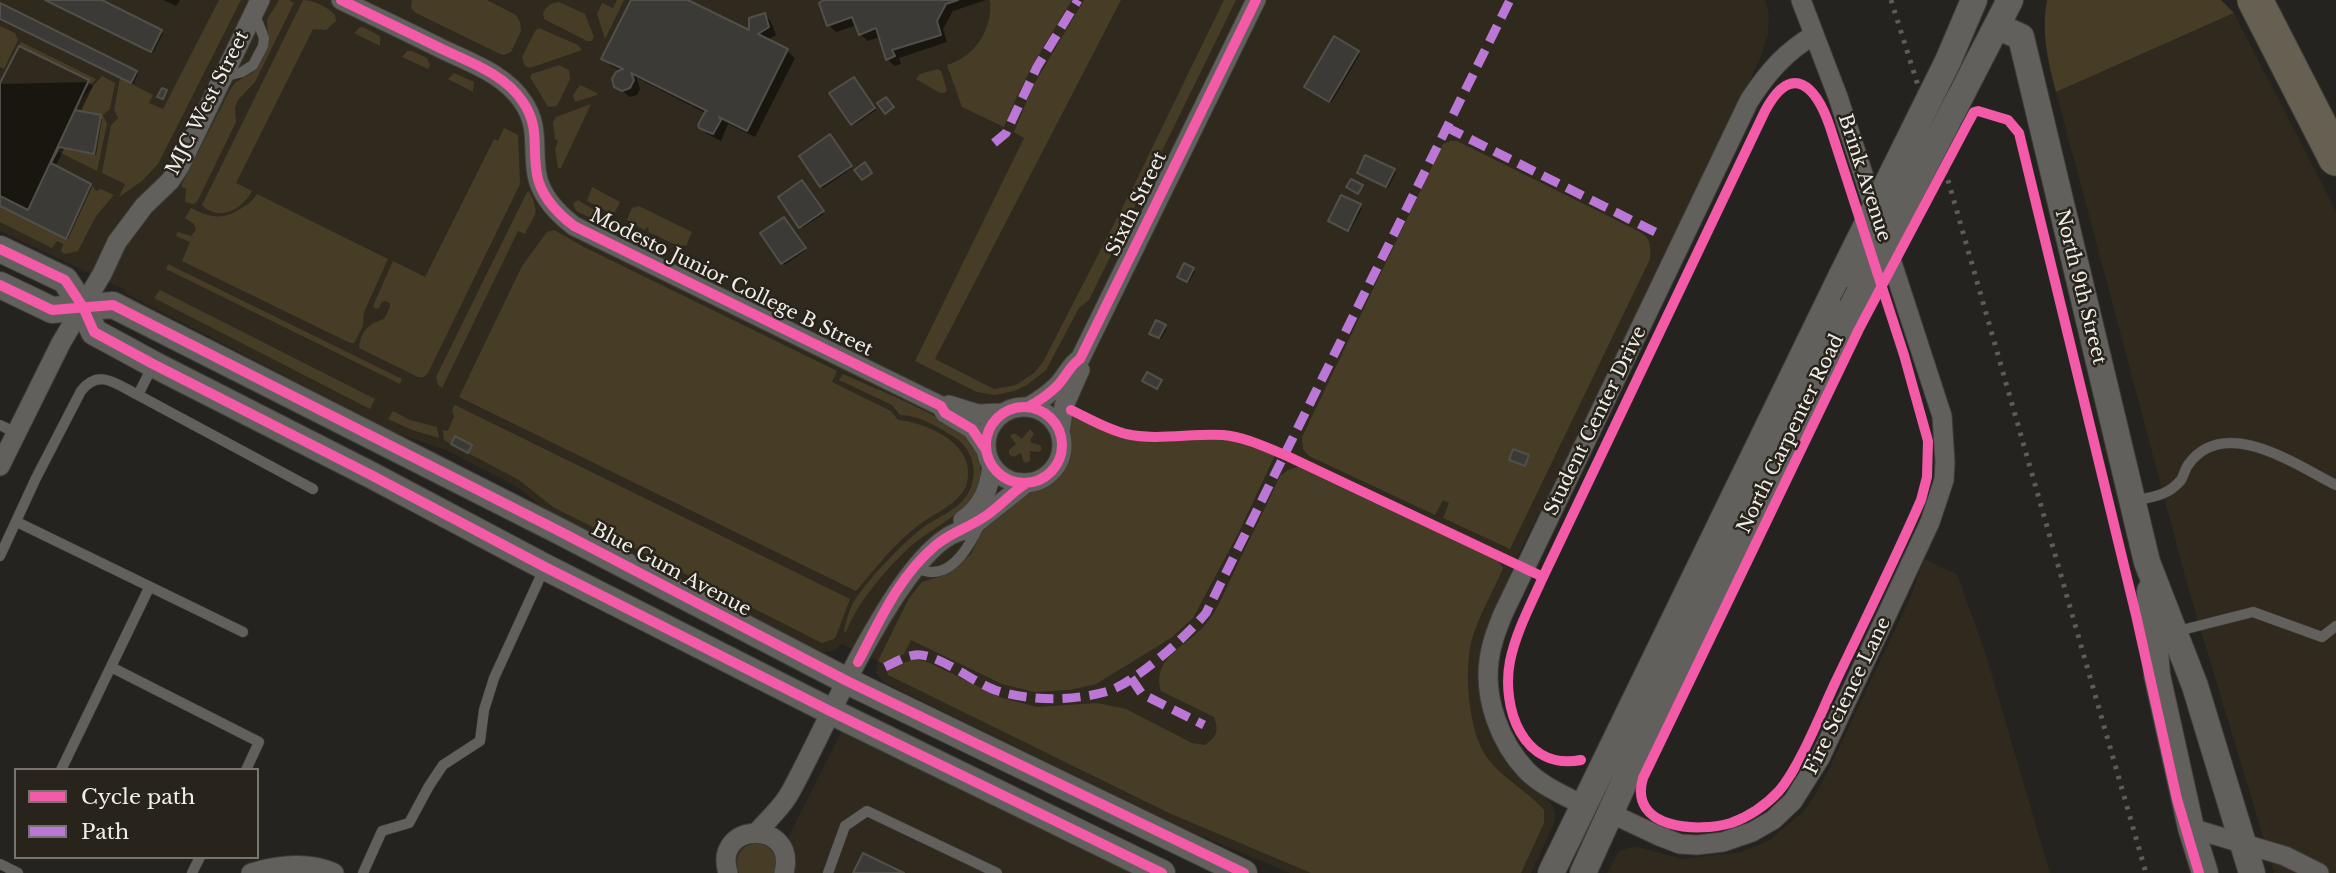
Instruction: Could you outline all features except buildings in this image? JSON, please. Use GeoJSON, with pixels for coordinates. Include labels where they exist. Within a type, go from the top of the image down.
{"type":"FeatureCollection","features":[{"type":"Feature","properties":{"kind":"highway"},"geometry":{"type":"LineString","coordinates":[[2255,0],[2336,158]]}},
{"type":"Feature","properties":{"kind":"main road","name":"North Carpenter Road"},"geometry":{"type":"LineString","coordinates":[[1551,873],[1948,61],[1974,0]]}},
{"type":"Feature","properties":{"kind":"main road","name":"North Carpenter Road"},"geometry":{"type":"LineString","coordinates":[[1583,873],[1852,307],[2010,0]]}},
{"type":"Feature","properties":{"kind":"main road","name":"North 9th Street"},"geometry":{"type":"LineString","coordinates":[[1997,26],[2021,37],[2164,636],[2195,686],[2252,873]]}},
{"type":"Feature","properties":{"kind":"main road","name":"Blue Gum Avenue"},"geometry":{"type":"LineString","coordinates":[[0,249],[65,279],[83,307],[94,332],[545,567],[830,711],[1148,855],[1244,873]]}},
{"type":"Feature","properties":{"kind":"main road","name":"Blue Gum Avenue"},"geometry":{"type":"LineString","coordinates":[[0,285],[52,310],[113,304],[847,681],[1148,855]]}},
{"type":"Feature","properties":{"kind":"main road","name":"North 9th Street"},"geometry":{"type":"LineString","coordinates":[[2164,636],[2157,675],[2191,828],[2205,873]]}},
{"type":"Feature","properties":{"kind":"main road"},"geometry":{"type":"LineString","coordinates":[[1537,873],[1555,836],[1583,805]]}},
{"type":"Feature","properties":{"kind":"street","name":"Modesto Junior College B Street"},"geometry":{"type":"LineString","coordinates":[[341,0],[486,70],[507,83],[524,103],[533,121],[540,186],[556,211],[573,226],[941,406],[949,405],[978,414],[1002,414]]}},
{"type":"Feature","properties":{"kind":"street","name":"Sixth Street"},"geometry":{"type":"LineString","coordinates":[[1028,407],[1051,392],[1062,381],[1073,363],[1080,359],[1256,0]]}},
{"type":"Feature","properties":{"kind":"street","name":"Brink Avenue"},"geometry":{"type":"LineString","coordinates":[[1801,0],[1838,97],[1941,416],[1945,438]]}},
{"type":"Feature","properties":{"kind":"street","name":"MJC West Street"},"geometry":{"type":"LineString","coordinates":[[0,466],[8,429],[83,307],[117,242],[129,224],[175,174],[257,6]]}},
{"type":"Feature","properties":{"kind":"street","name":"Student Center Drive"},"geometry":{"type":"LineString","coordinates":[[1583,805],[1529,772],[1511,751],[1497,723],[1489,695],[1488,677],[1493,640],[1503,614],[1749,102],[1774,66],[1789,51],[1814,35]]}},
{"type":"Feature","properties":{"kind":"street","name":"Sixth Street"},"geometry":{"type":"LineString","coordinates":[[1060,431],[1064,406],[1082,367],[1080,359]]}},
{"type":"Feature","properties":{"kind":"street","name":"Modesto Junior College B Street"},"geometry":{"type":"LineString","coordinates":[[941,406],[945,413],[972,429],[989,458]]}},
{"type":"Feature","properties":{"kind":"street"},"geometry":{"type":"LineString","coordinates":[[757,832],[787,797],[830,711],[894,595],[914,568],[935,546],[957,530],[985,496],[989,428],[1002,414],[1018,407],[1028,407],[1047,414],[1060,431],[1062,449],[1055,468],[1040,480],[1025,484],[967,530],[957,530]]}},
{"type":"Feature","properties":{"kind":"street","name":"Fire Science Lane"},"geometry":{"type":"LineString","coordinates":[[1610,813],[1670,840],[1697,845],[1724,842],[1752,832],[1773,820],[1793,801],[1820,758],[1930,522],[1944,480],[1945,438]]}},
{"type":"Feature","properties":{"kind":"street"},"geometry":{"type":"LineString","coordinates":[[989,458],[1005,479],[1025,484]]}},
{"type":"Feature","properties":{"kind":"street"},"geometry":{"type":"LineString","coordinates":[[779,843],[787,797]]}},
{"type":"Feature","properties":{"kind":"street"},"geometry":{"type":"LineString","coordinates":[[2191,828],[2285,856],[2319,873]]}},
{"type":"Feature","properties":{"kind":"street"},"geometry":{"type":"LineString","coordinates":[[728,873],[726,856],[730,846],[737,838],[757,832],[767,834],[779,843],[786,855],[784,873]]}},
{"type":"Feature","properties":{"kind":"street"},"geometry":{"type":"LineString","coordinates":[[251,873],[285,865],[311,866],[334,873]]}},
{"type":"Feature","properties":{"kind":"lane"},"geometry":{"type":"LineString","coordinates":[[138,395],[153,364]]}},
{"type":"Feature","properties":{"kind":"lane"},"geometry":{"type":"LineString","coordinates":[[0,556],[36,478],[80,391],[89,380],[109,381],[138,395],[313,489]]}},
{"type":"Feature","properties":{"kind":"lane"},"geometry":{"type":"LineString","coordinates":[[2132,501],[2166,494],[2183,478],[2188,465],[2206,448],[2226,442],[2256,445],[2336,485]]}},
{"type":"Feature","properties":{"kind":"lane"},"geometry":{"type":"LineString","coordinates":[[914,568],[939,571],[956,561],[966,551],[982,519]]}},
{"type":"Feature","properties":{"kind":"lane"},"geometry":{"type":"LineString","coordinates":[[17,522],[243,632]]}},
{"type":"Feature","properties":{"kind":"lane"},"geometry":{"type":"LineString","coordinates":[[363,873],[382,831],[409,823],[443,765],[480,741],[484,710],[494,678],[545,567]]}},
{"type":"Feature","properties":{"kind":"lane"},"geometry":{"type":"LineString","coordinates":[[62,768],[149,587]]}},
{"type":"Feature","properties":{"kind":"lane"},"geometry":{"type":"LineString","coordinates":[[2164,636],[2253,612],[2322,637],[2336,626]]}},
{"type":"Feature","properties":{"kind":"lane"},"geometry":{"type":"LineString","coordinates":[[111,667],[259,742],[247,768]]}},
{"type":"Feature","properties":{"kind":"lane"},"geometry":{"type":"LineString","coordinates":[[828,873],[845,826],[867,811],[997,873]]}},
{"type":"Feature","properties":{"kind":"lane"},"geometry":{"type":"LineString","coordinates":[[0,864],[18,873]]}},
{"type":"Feature","properties":{"kind":"shaded area"},"geometry":{"type":"Polygon","coordinates":[[[0,0],[1765,0],[1769,15],[1768,35],[1760,59],[1603,388],[1514,563],[1479,674],[1480,700],[1496,745],[1519,775],[1552,804],[1555,814],[1554,824],[1531,873],[1290,873],[1180,827],[885,683],[876,673],[878,661],[842,644],[835,650],[819,651],[555,518],[519,488],[446,450],[396,433],[127,294],[123,289],[0,231],[0,0]]]}},
{"type":"Feature","properties":{"kind":"shaded area"},"geometry":{"type":"Polygon","coordinates":[[[219,0],[241,0],[158,164],[142,181],[119,197],[125,184],[102,173],[111,125],[118,118],[114,110],[120,78],[153,95],[149,103],[163,109],[219,0]]]}},
{"type":"Feature","properties":{"kind":"shaded area"},"geometry":{"type":"Polygon","coordinates":[[[279,0],[294,3],[255,82],[238,100],[235,107],[236,122],[197,202],[185,202],[186,189],[181,186],[231,88],[252,73],[259,64],[268,43],[267,20],[279,0]]]}},
{"type":"Feature","properties":{"kind":"shaded area"},"geometry":{"type":"Polygon","coordinates":[[[303,0],[328,9],[335,15],[336,21],[326,30],[313,29],[236,183],[252,191],[248,198],[230,211],[216,213],[202,205],[303,0]]]}},
{"type":"Feature","properties":{"kind":"shaded area"},"geometry":{"type":"Polygon","coordinates":[[[412,0],[487,0],[516,15],[521,31],[511,52],[500,54],[416,13],[411,8],[412,0]]]}},
{"type":"Feature","properties":{"kind":"shaded area"},"geometry":{"type":"Polygon","coordinates":[[[617,0],[624,0],[605,39],[597,14],[602,3],[613,8],[617,0]]]}},
{"type":"Feature","properties":{"kind":"shaded area"},"geometry":{"type":"Polygon","coordinates":[[[990,0],[1072,0],[1026,78],[1004,127],[962,107],[947,65],[966,56],[980,40],[988,21],[990,0]]]}},
{"type":"Feature","properties":{"kind":"shaded area"},"geometry":{"type":"Polygon","coordinates":[[[1084,0],[1121,0],[935,359],[994,389],[1016,385],[1034,373],[1043,362],[1135,183],[1224,0],[1236,0],[1089,300],[1079,308],[1046,370],[1027,385],[1014,391],[995,395],[977,392],[915,361],[1024,138],[1014,132],[1033,86],[1084,0]]]}},
{"type":"Feature","properties":{"kind":"shaded area"},"geometry":{"type":"Polygon","coordinates":[[[2047,0],[2221,0],[2234,13],[2056,92],[2045,35],[2047,0]]]}},
{"type":"Feature","properties":{"kind":"shaded area"},"geometry":{"type":"Polygon","coordinates":[[[559,2],[585,14],[594,37],[592,41],[544,19],[546,8],[559,2]]]}},
{"type":"Feature","properties":{"kind":"shaded area"},"geometry":{"type":"Polygon","coordinates":[[[2234,13],[2336,211],[2336,873],[2274,873],[2189,591],[2056,92],[2234,13]]]}},
{"type":"Feature","properties":{"kind":"shaded area"},"geometry":{"type":"Polygon","coordinates":[[[0,26],[15,33],[18,40],[4,69],[0,67],[0,26]]]}},
{"type":"Feature","properties":{"kind":"shaded area"},"geometry":{"type":"Polygon","coordinates":[[[363,27],[380,36],[380,46],[354,33],[363,27]]]}},
{"type":"Feature","properties":{"kind":"shaded area"},"geometry":{"type":"Polygon","coordinates":[[[539,28],[578,45],[582,50],[530,68],[525,66],[522,57],[539,28]]]}},
{"type":"Feature","properties":{"kind":"shaded area"},"geometry":{"type":"Polygon","coordinates":[[[21,42],[96,79],[84,91],[89,80],[19,46],[21,42]]]}},
{"type":"Feature","properties":{"kind":"shaded area"},"geometry":{"type":"Polygon","coordinates":[[[407,51],[427,58],[430,65],[428,69],[402,57],[407,51]]]}},
{"type":"Feature","properties":{"kind":"shaded area"},"geometry":{"type":"Polygon","coordinates":[[[559,65],[569,70],[570,79],[557,106],[548,107],[530,77],[559,65]]]}},
{"type":"Feature","properties":{"kind":"shaded area"},"geometry":{"type":"Polygon","coordinates":[[[938,69],[947,90],[945,93],[940,93],[916,79],[920,74],[938,69]]]}},
{"type":"Feature","properties":{"kind":"shaded area"},"geometry":{"type":"Polygon","coordinates":[[[454,73],[474,82],[473,92],[448,79],[454,73]]]}},
{"type":"Feature","properties":{"kind":"shaded area"},"geometry":{"type":"Polygon","coordinates":[[[102,76],[115,83],[110,109],[103,115],[107,124],[97,171],[57,151],[59,147],[94,154],[101,115],[75,110],[102,76]]]}},
{"type":"Feature","properties":{"kind":"shaded area"},"geometry":{"type":"Polygon","coordinates":[[[580,85],[597,95],[575,102],[573,95],[580,85]]]}},
{"type":"Feature","properties":{"kind":"shaded area"},"geometry":{"type":"Polygon","coordinates":[[[591,104],[561,168],[558,168],[555,149],[558,141],[555,139],[553,122],[556,117],[591,104]]]}},
{"type":"Feature","properties":{"kind":"shaded area"},"geometry":{"type":"Polygon","coordinates":[[[504,128],[518,135],[520,184],[428,373],[424,377],[418,377],[359,348],[366,329],[384,319],[390,307],[390,303],[386,301],[382,302],[379,308],[373,306],[393,261],[425,277],[494,139],[498,141],[504,128]]]}},
{"type":"Feature","properties":{"kind":"shaded area"},"geometry":{"type":"Polygon","coordinates":[[[1457,141],[1640,232],[1648,240],[1650,247],[1650,259],[1510,549],[1443,518],[1449,503],[1443,500],[1435,515],[1309,456],[1303,449],[1302,437],[1443,144],[1457,141]]]}},
{"type":"Feature","properties":{"kind":"shaded area"},"geometry":{"type":"Polygon","coordinates":[[[91,184],[96,191],[101,189],[114,195],[96,216],[78,251],[65,254],[61,252],[63,244],[57,241],[52,248],[0,222],[0,206],[65,238],[91,184]]]}},
{"type":"Feature","properties":{"kind":"shaded area"},"geometry":{"type":"Polygon","coordinates":[[[592,187],[620,202],[615,212],[610,213],[587,201],[592,187]]]}},
{"type":"Feature","properties":{"kind":"shaded area"},"geometry":{"type":"Polygon","coordinates":[[[529,191],[536,210],[534,217],[525,234],[518,231],[442,388],[436,377],[529,191]]]}},
{"type":"Feature","properties":{"kind":"shaded area"},"geometry":{"type":"Polygon","coordinates":[[[257,194],[388,259],[364,312],[363,326],[354,343],[182,261],[190,242],[176,236],[178,232],[191,236],[196,230],[194,224],[185,218],[191,208],[209,215],[227,215],[247,204],[257,194]]]}},
{"type":"Feature","properties":{"kind":"shaded area"},"geometry":{"type":"Polygon","coordinates":[[[578,200],[598,212],[602,218],[591,218],[576,211],[573,204],[578,200]]]}},
{"type":"Feature","properties":{"kind":"shaded area"},"geometry":{"type":"Polygon","coordinates":[[[639,206],[692,232],[686,246],[680,247],[649,232],[648,227],[644,230],[628,221],[632,208],[639,206]]]}},
{"type":"Feature","properties":{"kind":"shaded area"},"geometry":{"type":"Polygon","coordinates":[[[554,230],[837,371],[832,382],[891,411],[898,420],[932,429],[943,435],[961,452],[966,462],[968,478],[964,491],[952,503],[907,535],[856,591],[459,397],[522,266],[547,232],[554,230]]]}},
{"type":"Feature","properties":{"kind":"shaded area"},"geometry":{"type":"Polygon","coordinates":[[[168,264],[402,379],[400,384],[166,269],[168,264]]]}},
{"type":"Feature","properties":{"kind":"shaded area"},"geometry":{"type":"Polygon","coordinates":[[[160,290],[375,399],[370,409],[154,298],[160,290]]]}},
{"type":"Feature","properties":{"kind":"shaded area"},"geometry":{"type":"Polygon","coordinates":[[[843,374],[951,425],[971,443],[979,461],[981,476],[970,501],[911,546],[883,575],[858,609],[846,632],[844,631],[851,608],[865,586],[913,536],[961,503],[970,490],[974,473],[967,449],[954,437],[921,419],[900,415],[892,405],[839,380],[843,374]]]}},
{"type":"Feature","properties":{"kind":"shaded area"},"geometry":{"type":"Polygon","coordinates":[[[455,405],[850,599],[836,636],[822,643],[553,507],[519,480],[468,453],[471,444],[455,436],[451,444],[444,440],[443,430],[448,431],[455,405]]]}},
{"type":"Feature","properties":{"kind":"shaded area"},"geometry":{"type":"Polygon","coordinates":[[[393,411],[410,420],[437,427],[439,438],[388,419],[393,411]]]}},
{"type":"Feature","properties":{"kind":"shaded area"},"geometry":{"type":"Polygon","coordinates":[[[1071,414],[1124,436],[1149,440],[1225,439],[1246,443],[1275,455],[1238,534],[1193,618],[1171,638],[1096,684],[1070,690],[1034,692],[1002,684],[911,640],[904,654],[884,664],[878,661],[908,600],[922,582],[948,574],[971,554],[986,528],[1025,496],[1052,483],[1064,470],[1070,455],[1071,414]]]}},
{"type":"Feature","properties":{"kind":"shaded area"},"geometry":{"type":"Polygon","coordinates":[[[1030,429],[1034,434],[1030,440],[1042,449],[1039,452],[1030,451],[1030,461],[1026,463],[1021,453],[1013,457],[1009,454],[1009,450],[1016,444],[1010,436],[1014,433],[1022,439],[1030,429]]]}},
{"type":"Feature","properties":{"kind":"shaded area"},"geometry":{"type":"Polygon","coordinates":[[[1298,467],[1498,561],[1503,568],[1473,636],[1468,664],[1469,698],[1475,731],[1486,756],[1500,772],[1544,810],[1544,823],[1521,873],[1311,873],[1169,813],[888,675],[887,671],[897,665],[916,659],[930,663],[1002,698],[1037,707],[1097,703],[1126,709],[1192,743],[1205,745],[1216,733],[1214,717],[1161,691],[1161,670],[1172,654],[1198,633],[1210,618],[1280,476],[1298,467]]]}},
{"type":"Feature","properties":{"kind":"shaded area"},"geometry":{"type":"Polygon","coordinates":[[[1924,559],[1957,574],[1986,655],[2050,873],[1607,873],[1619,851],[1635,846],[1682,859],[1741,852],[1768,841],[1802,813],[1826,775],[1911,596],[1924,559]]]}},
{"type":"Feature","properties":{"kind":"shaded area"},"geometry":{"type":"Polygon","coordinates":[[[846,723],[1139,873],[770,873],[846,723]]]}},
{"type":"Feature","properties":{"kind":"shaded area"},"geometry":{"type":"Polygon","coordinates":[[[757,843],[771,850],[776,862],[774,873],[739,873],[739,853],[746,846],[757,843]]]}},
{"type":"Feature","properties":{"kind":"railway"},"geometry":{"type":"LineString","coordinates":[[1891,0],[1950,187],[2146,873]]}},
{"type":"Feature","properties":{"kind":"marked path"},"geometry":{"type":"LineString","coordinates":[[994,143],[1006,133],[1037,67],[1078,0]]}},
{"type":"Feature","properties":{"kind":"marked path"},"geometry":{"type":"LineString","coordinates":[[885,667],[907,657],[924,655],[998,691],[1038,698],[1079,697],[1105,692],[1130,680],[1197,623],[1206,613],[1510,0]]}},
{"type":"Feature","properties":{"kind":"marked path"},"geometry":{"type":"LineString","coordinates":[[1446,127],[1659,234]]}},
{"type":"Feature","properties":{"kind":"marked path"},"geometry":{"type":"LineString","coordinates":[[1131,678],[1142,694],[1204,725]]}},
{"type":"Feature","properties":{"kind":"cycle path"},"geometry":{"type":"LineString","coordinates":[[341,0],[485,69],[506,83],[523,102],[532,120],[537,175],[542,190],[556,210],[574,226],[941,406],[945,413],[972,429],[986,450]]}},
{"type":"Feature","properties":{"kind":"cycle path"},"geometry":{"type":"LineString","coordinates":[[1028,407],[1054,389],[1080,359],[1256,0]]}},
{"type":"Feature","properties":{"kind":"cycle path"},"geometry":{"type":"LineString","coordinates":[[1581,760],[1561,761],[1544,756],[1531,746],[1520,732],[1513,716],[1508,679],[1516,639],[1765,111],[1775,96],[1794,83],[1802,85],[1818,100],[1830,127],[1904,355],[1928,441],[1927,477],[1921,500],[1795,768],[1779,791],[1763,806],[1731,823],[1717,826],[1685,827],[1669,823],[1646,808],[1641,795],[1643,778],[1859,329],[1968,123],[1974,112],[1978,111],[2008,120],[2019,133],[2136,615],[2177,799],[2199,873]]}},
{"type":"Feature","properties":{"kind":"cycle path"},"geometry":{"type":"LineString","coordinates":[[0,249],[65,280],[83,307],[94,332],[153,364],[830,711],[1162,873]]}},
{"type":"Feature","properties":{"kind":"cycle path"},"geometry":{"type":"LineString","coordinates":[[0,285],[52,310],[113,305],[561,532],[847,681],[1244,873]]}},
{"type":"Feature","properties":{"kind":"cycle path"},"geometry":{"type":"LineString","coordinates":[[1017,407],[1031,407],[1045,413],[1056,424],[1062,445],[1059,460],[1051,472],[1031,483],[1017,483],[1003,477],[992,466],[986,452],[986,438],[992,424],[1003,413],[1017,407]]}},
{"type":"Feature","properties":{"kind":"cycle path"},"geometry":{"type":"LineString","coordinates":[[1071,410],[1126,434],[1150,437],[1223,435],[1255,443],[1543,577]]}},
{"type":"Feature","properties":{"kind":"cycle path"},"geometry":{"type":"LineString","coordinates":[[858,662],[891,599],[923,557],[942,540],[987,515],[1025,484]]}}]}
